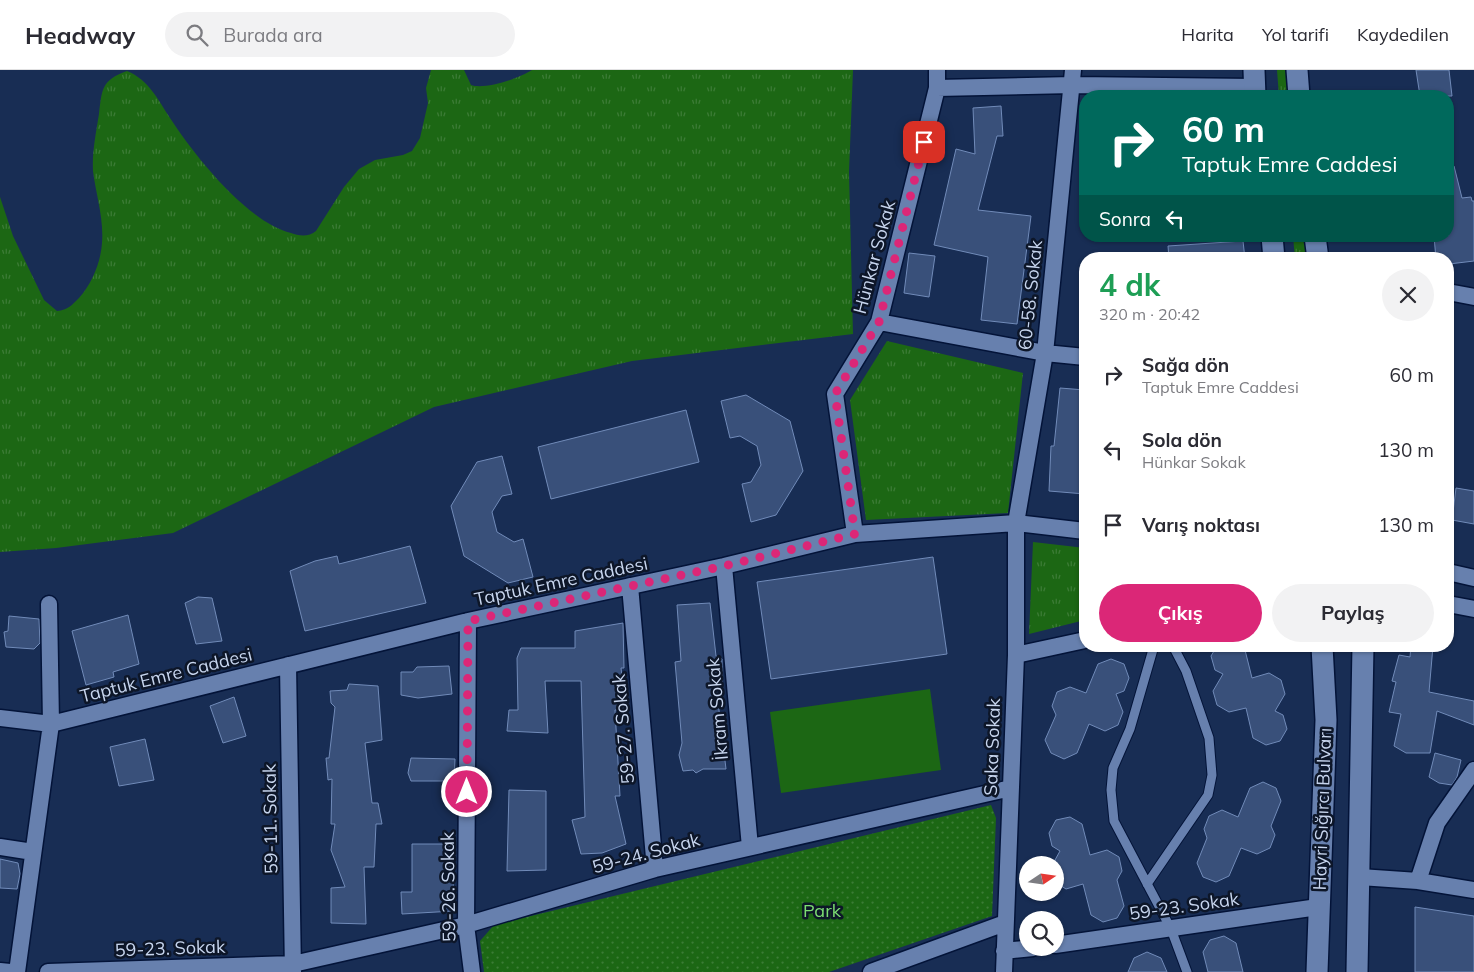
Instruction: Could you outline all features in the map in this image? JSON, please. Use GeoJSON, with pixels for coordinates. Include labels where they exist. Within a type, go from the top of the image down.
{"type":"FeatureCollection","features":[{"type":"Feature","properties":{"kind":"street","name":"Hünkar Sokak"},"geometry":{"type":"LineString","coordinates":[[855,534],[835,394],[879,322],[937,88],[937,70]]}},
{"type":"Feature","properties":{"kind":"street"},"geometry":{"type":"LineString","coordinates":[[1296,70],[1298,90]]}},
{"type":"Feature","properties":{"kind":"street"},"geometry":{"type":"LineString","coordinates":[[937,88],[1073,77],[1255,85]]}},
{"type":"Feature","properties":{"kind":"street","name":"60-58. Sokak"},"geometry":{"type":"LineString","coordinates":[[1016,523],[1045,353],[1073,77]]}},
{"type":"Feature","properties":{"kind":"street"},"geometry":{"type":"LineString","coordinates":[[1454,293],[1474,297]]}},
{"type":"Feature","properties":{"kind":"street"},"geometry":{"type":"LineString","coordinates":[[879,322],[1045,353],[1079,356]]}},
{"type":"Feature","properties":{"kind":"street","name":"Taptuk Emre Caddesi"},"geometry":{"type":"LineString","coordinates":[[51,724],[468,621],[724,566],[855,534],[1016,523],[1079,530]]}},
{"type":"Feature","properties":{"kind":"street","name":"Saka Sokak"},"geometry":{"type":"LineString","coordinates":[[1004,972],[1016,655],[1016,523]]}},
{"type":"Feature","properties":{"kind":"street","name":"İkram Sokak"},"geometry":{"type":"LineString","coordinates":[[724,566],[750,847]]}},
{"type":"Feature","properties":{"kind":"street"},"geometry":{"type":"LineString","coordinates":[[1454,573],[1474,578]]}},
{"type":"Feature","properties":{"kind":"street","name":"59-27. Sokak"},"geometry":{"type":"LineString","coordinates":[[630,586],[655,870]]}},
{"type":"Feature","properties":{"kind":"street"},"geometry":{"type":"LineString","coordinates":[[18,972],[51,724],[49,604]]}},
{"type":"Feature","properties":{"kind":"street"},"geometry":{"type":"LineString","coordinates":[[1454,605],[1474,609]]}},
{"type":"Feature","properties":{"kind":"street","name":"59-26. Sokak"},"geometry":{"type":"LineString","coordinates":[[468,621],[466,925],[472,972]]}},
{"type":"Feature","properties":{"kind":"street"},"geometry":{"type":"LineString","coordinates":[[1016,655],[1079,641]]}},
{"type":"Feature","properties":{"kind":"street","name":"Hayri Sığırcı Bulvarı"},"geometry":{"type":"LineString","coordinates":[[1317,972],[1326,720],[1322,652]]}},
{"type":"Feature","properties":{"kind":"street","name":"Hayri Sığırcı Bulvarı"},"geometry":{"type":"LineString","coordinates":[[1357,972],[1364,652]]}},
{"type":"Feature","properties":{"kind":"street","name":"59-11. Sokak"},"geometry":{"type":"LineString","coordinates":[[288,665],[293,968]]}},
{"type":"Feature","properties":{"kind":"street"},"geometry":{"type":"LineString","coordinates":[[0,718],[51,724]]}},
{"type":"Feature","properties":{"kind":"street"},"geometry":{"type":"LineString","coordinates":[[1418,881],[1438,823],[1474,770]]}},
{"type":"Feature","properties":{"kind":"street","name":"59-24. Sokak"},"geometry":{"type":"LineString","coordinates":[[293,968],[466,925],[655,870],[1011,788]]}},
{"type":"Feature","properties":{"kind":"street"},"geometry":{"type":"LineString","coordinates":[[0,847],[34,852]]}},
{"type":"Feature","properties":{"kind":"street"},"geometry":{"type":"LineString","coordinates":[[1360,877],[1418,881],[1474,890]]}},
{"type":"Feature","properties":{"kind":"street","name":"59-23. Sokak"},"geometry":{"type":"LineString","coordinates":[[1064,943],[1318,907]]}},
{"type":"Feature","properties":{"kind":"street"},"geometry":{"type":"LineString","coordinates":[[871,972],[1005,923]]}},
{"type":"Feature","properties":{"kind":"street"},"geometry":{"type":"LineString","coordinates":[[1004,951],[1019,949]]}},
{"type":"Feature","properties":{"kind":"street","name":"59-23. Sokak"},"geometry":{"type":"LineString","coordinates":[[48,972],[293,968]]}},
{"type":"Feature","properties":{"kind":"street"},"geometry":{"type":"LineString","coordinates":[[0,971],[10,972]]}},
{"type":"Feature","properties":{"kind":"lane"},"geometry":{"type":"LineString","coordinates":[[1152,652],[1130,728],[1113,768],[1114,820],[1171,929],[1187,972]]}},
{"type":"Feature","properties":{"kind":"lane"},"geometry":{"type":"LineString","coordinates":[[1147,884],[1208,795],[1212,775],[1209,738],[1186,671],[1177,652]]}},
{"type":"Feature","properties":{"kind":"green space"},"geometry":{"type":"Polygon","coordinates":[[[431,70],[464,70],[471,85],[485,86],[502,82],[532,70],[853,70],[849,172],[853,334],[632,361],[434,407],[173,533],[56,548],[0,552],[0,197],[13,236],[44,300],[57,311],[64,310],[72,305],[84,292],[92,279],[100,257],[102,225],[93,171],[94,142],[102,92],[108,82],[118,74],[127,71],[147,85],[207,168],[240,202],[257,216],[274,226],[294,234],[304,235],[316,231],[344,187],[359,169],[375,160],[403,155],[412,151],[420,138],[428,103],[426,88],[431,70]]]}},
{"type":"Feature","properties":{"kind":"green space"},"geometry":{"type":"Polygon","coordinates":[[[1277,70],[1287,70],[1288,90],[1279,90],[1277,70]]]}},
{"type":"Feature","properties":{"kind":"green space"},"geometry":{"type":"Polygon","coordinates":[[[1294,242],[1305,242],[1306,252],[1294,252],[1294,242]]]}},
{"type":"Feature","properties":{"kind":"green space"},"geometry":{"type":"Polygon","coordinates":[[[887,341],[1023,373],[1008,513],[866,520],[850,400],[887,341]]]}},
{"type":"Feature","properties":{"kind":"green space"},"geometry":{"type":"Polygon","coordinates":[[[1033,542],[1079,547],[1079,622],[1029,634],[1033,542]]]}},
{"type":"Feature","properties":{"kind":"green space"},"geometry":{"type":"Polygon","coordinates":[[[930,689],[941,770],[781,793],[770,712],[930,689]]]}},
{"type":"Feature","properties":{"kind":"green space","name":"Park"},"geometry":{"type":"Polygon","coordinates":[[[991,805],[996,818],[992,916],[829,972],[484,972],[480,941],[494,925],[991,805]]]}},
{"type":"Feature","properties":{"kind":"building"},"geometry":{"type":"Polygon","coordinates":[[[1416,70],[1449,70],[1451,90],[1419,90],[1416,70]]]}},
{"type":"Feature","properties":{"kind":"building"},"geometry":{"type":"Polygon","coordinates":[[[1001,106],[1003,136],[997,136],[978,210],[1031,216],[1017,324],[981,320],[988,257],[934,245],[956,149],[975,154],[973,108],[1001,106]]]}},
{"type":"Feature","properties":{"kind":"building"},"geometry":{"type":"Polygon","coordinates":[[[1454,166],[1462,198],[1471,197],[1472,201],[1474,201],[1474,261],[1454,263],[1454,252],[1435,252],[1435,242],[1454,242],[1454,166]]]}},
{"type":"Feature","properties":{"kind":"building"},"geometry":{"type":"Polygon","coordinates":[[[1243,242],[1244,252],[1168,252],[1168,246],[1243,242]]]}},
{"type":"Feature","properties":{"kind":"building"},"geometry":{"type":"Polygon","coordinates":[[[909,253],[935,256],[929,297],[904,293],[909,253]]]}},
{"type":"Feature","properties":{"kind":"building"},"geometry":{"type":"Polygon","coordinates":[[[1060,388],[1079,390],[1079,494],[1049,491],[1051,446],[1054,446],[1060,388]]]}},
{"type":"Feature","properties":{"kind":"building"},"geometry":{"type":"Polygon","coordinates":[[[746,395],[790,421],[803,471],[776,515],[751,522],[742,484],[751,482],[761,465],[757,446],[740,436],[730,438],[721,401],[746,395]]]}},
{"type":"Feature","properties":{"kind":"building"},"geometry":{"type":"Polygon","coordinates":[[[686,410],[699,462],[551,499],[538,447],[686,410]]]}},
{"type":"Feature","properties":{"kind":"building"},"geometry":{"type":"Polygon","coordinates":[[[502,456],[512,494],[502,496],[492,512],[497,532],[514,542],[523,539],[533,577],[508,583],[464,556],[451,506],[477,462],[502,456]]]}},
{"type":"Feature","properties":{"kind":"building"},"geometry":{"type":"Polygon","coordinates":[[[1456,488],[1474,491],[1474,524],[1454,520],[1456,488]]]}},
{"type":"Feature","properties":{"kind":"building"},"geometry":{"type":"Polygon","coordinates":[[[410,546],[426,603],[305,631],[290,571],[315,561],[337,556],[339,564],[410,546]]]}},
{"type":"Feature","properties":{"kind":"building"},"geometry":{"type":"Polygon","coordinates":[[[933,557],[947,654],[771,679],[757,582],[933,557]]]}},
{"type":"Feature","properties":{"kind":"building"},"geometry":{"type":"Polygon","coordinates":[[[198,597],[212,598],[222,641],[196,644],[185,603],[198,597]]]}},
{"type":"Feature","properties":{"kind":"building"},"geometry":{"type":"Polygon","coordinates":[[[710,603],[716,656],[722,659],[722,685],[716,685],[726,769],[703,769],[696,773],[693,770],[683,771],[679,755],[682,743],[675,662],[681,661],[677,605],[710,603]]]}},
{"type":"Feature","properties":{"kind":"building"},"geometry":{"type":"Polygon","coordinates":[[[128,615],[139,664],[113,672],[114,677],[86,685],[72,631],[128,615]]]}},
{"type":"Feature","properties":{"kind":"building"},"geometry":{"type":"Polygon","coordinates":[[[9,616],[39,619],[40,643],[34,649],[6,647],[4,632],[8,631],[9,616]]]}},
{"type":"Feature","properties":{"kind":"building"},"geometry":{"type":"Polygon","coordinates":[[[623,623],[624,668],[621,668],[626,710],[615,710],[620,796],[615,796],[626,844],[602,853],[581,854],[572,820],[585,817],[581,681],[545,681],[548,733],[507,731],[509,710],[518,710],[517,658],[521,648],[575,648],[575,631],[623,623]]]}},
{"type":"Feature","properties":{"kind":"building"},"geometry":{"type":"Polygon","coordinates":[[[1213,652],[1246,652],[1252,678],[1269,673],[1281,680],[1285,694],[1275,711],[1283,715],[1287,729],[1280,741],[1266,745],[1253,738],[1246,708],[1229,712],[1217,705],[1213,691],[1223,674],[1215,670],[1211,656],[1213,652]]]}},
{"type":"Feature","properties":{"kind":"building"},"geometry":{"type":"Polygon","coordinates":[[[1410,652],[1432,652],[1429,692],[1474,701],[1474,725],[1437,711],[1430,753],[1406,753],[1394,746],[1401,714],[1389,712],[1396,682],[1392,681],[1399,655],[1410,657],[1410,652]]]}},
{"type":"Feature","properties":{"kind":"building"},"geometry":{"type":"Polygon","coordinates":[[[1111,659],[1124,664],[1129,678],[1124,691],[1116,694],[1123,712],[1118,725],[1105,731],[1089,724],[1077,753],[1064,759],[1051,753],[1045,740],[1056,715],[1052,706],[1057,692],[1070,687],[1086,693],[1098,664],[1111,659]]]}},
{"type":"Feature","properties":{"kind":"building"},"geometry":{"type":"Polygon","coordinates":[[[449,666],[452,694],[418,698],[401,695],[401,672],[413,672],[417,667],[449,666]]]}},
{"type":"Feature","properties":{"kind":"building"},"geometry":{"type":"Polygon","coordinates":[[[349,684],[378,686],[382,740],[365,743],[372,803],[378,803],[382,824],[376,824],[374,867],[364,867],[366,924],[331,923],[331,888],[345,887],[331,850],[335,824],[331,824],[332,779],[328,780],[326,758],[329,758],[335,707],[331,703],[330,691],[347,690],[349,684]]]}},
{"type":"Feature","properties":{"kind":"building"},"geometry":{"type":"Polygon","coordinates":[[[234,697],[246,736],[223,743],[210,706],[234,697]]]}},
{"type":"Feature","properties":{"kind":"building"},"geometry":{"type":"Polygon","coordinates":[[[145,739],[154,780],[119,786],[110,747],[145,739]]]}},
{"type":"Feature","properties":{"kind":"building"},"geometry":{"type":"Polygon","coordinates":[[[1435,753],[1461,760],[1457,777],[1452,785],[1439,783],[1429,777],[1435,753]]]}},
{"type":"Feature","properties":{"kind":"building"},"geometry":{"type":"Polygon","coordinates":[[[411,758],[455,759],[454,781],[411,781],[408,773],[411,758]]]}},
{"type":"Feature","properties":{"kind":"building"},"geometry":{"type":"Polygon","coordinates":[[[1263,782],[1276,788],[1281,801],[1271,826],[1275,835],[1270,848],[1257,854],[1241,848],[1229,876],[1216,882],[1203,877],[1197,863],[1207,838],[1204,829],[1209,816],[1222,810],[1238,817],[1250,788],[1263,782]]]}},
{"type":"Feature","properties":{"kind":"building"},"geometry":{"type":"Polygon","coordinates":[[[509,790],[546,791],[546,870],[507,871],[509,790]]]}},
{"type":"Feature","properties":{"kind":"building"},"geometry":{"type":"Polygon","coordinates":[[[1070,817],[1082,824],[1090,855],[1107,850],[1119,857],[1122,871],[1117,880],[1124,906],[1117,918],[1103,922],[1091,915],[1083,884],[1066,889],[1064,888],[1064,856],[1057,856],[1060,851],[1052,846],[1049,833],[1056,820],[1070,817]]]}},
{"type":"Feature","properties":{"kind":"building"},"geometry":{"type":"Polygon","coordinates":[[[412,844],[452,844],[454,911],[402,914],[401,892],[412,892],[412,844]]]}},
{"type":"Feature","properties":{"kind":"building"},"geometry":{"type":"Polygon","coordinates":[[[0,859],[18,863],[20,874],[17,889],[0,888],[0,859]]]}},
{"type":"Feature","properties":{"kind":"building"},"geometry":{"type":"Polygon","coordinates":[[[1415,907],[1474,916],[1474,972],[1415,972],[1415,907]]]}},
{"type":"Feature","properties":{"kind":"building"},"geometry":{"type":"Polygon","coordinates":[[[1224,936],[1236,943],[1243,972],[1208,972],[1203,952],[1210,940],[1224,936]]]}},
{"type":"Feature","properties":{"kind":"building"},"geometry":{"type":"Polygon","coordinates":[[[1147,952],[1161,958],[1167,972],[1128,972],[1134,958],[1147,952]]]}},
{"type":"Feature","properties":{"kind":"route"},"geometry":{"type":"LineString","coordinates":[[467,792],[468,621],[724,566],[855,534],[835,394],[879,322],[924,142]]}}]}
